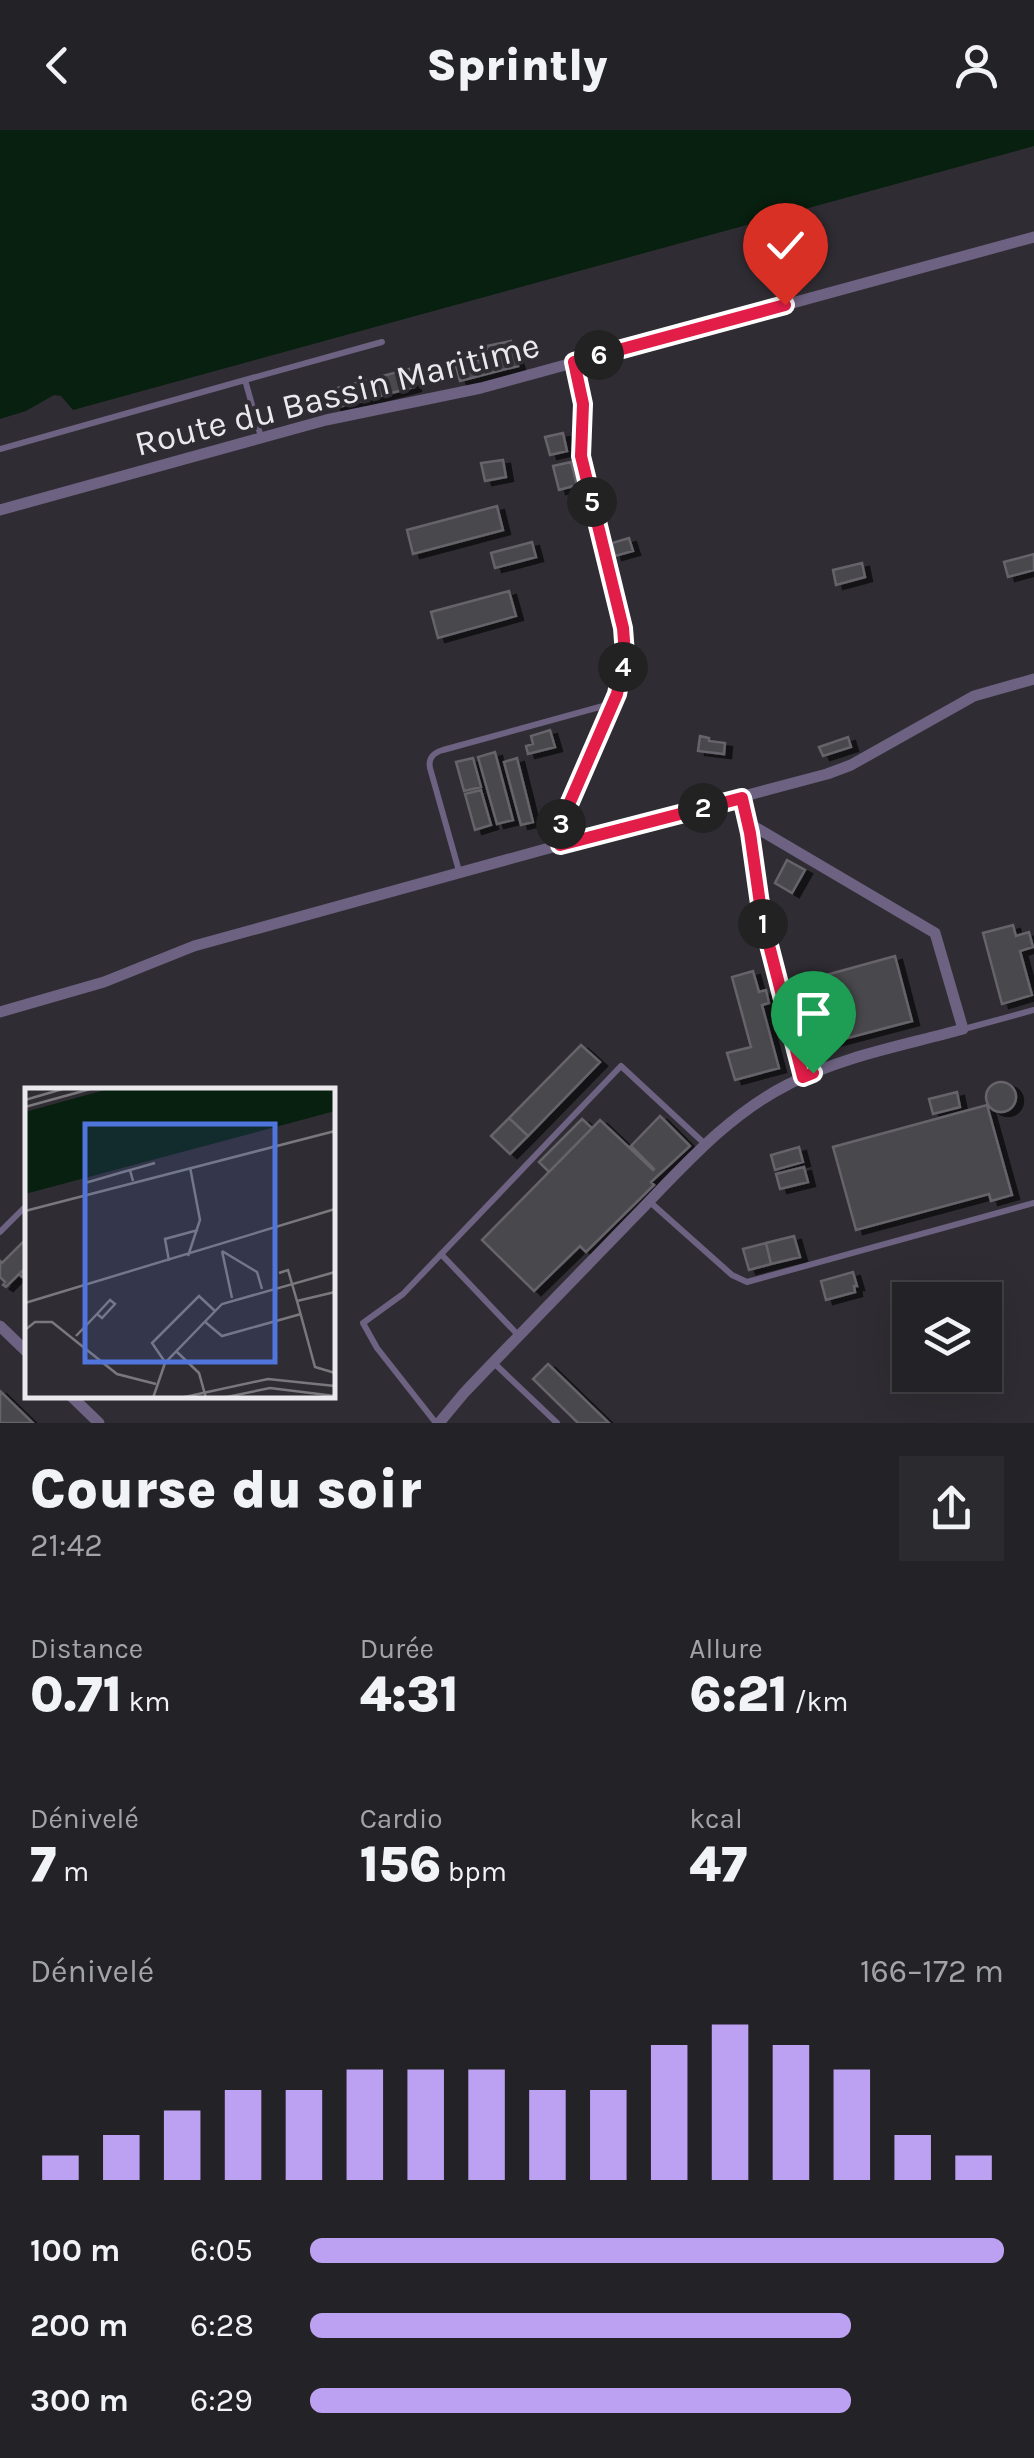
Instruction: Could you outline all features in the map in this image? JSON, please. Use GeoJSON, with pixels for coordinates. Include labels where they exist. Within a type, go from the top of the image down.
{"type":"FeatureCollection","features":[{"type":"Feature","properties":{"kind":"street","name":"Route du Bassin Maritime"},"geometry":{"type":"LineString","coordinates":[[0,510],[350,414],[470,390],[1034,237]]}},
{"type":"Feature","properties":{"kind":"street"},"geometry":{"type":"LineString","coordinates":[[0,1012],[104,982],[194,946],[836,771],[974,696],[1034,679]]}},
{"type":"Feature","properties":{"kind":"street"},"geometry":{"type":"LineString","coordinates":[[742,798],[762,918],[803,1077]]}},
{"type":"Feature","properties":{"kind":"street"},"geometry":{"type":"LineString","coordinates":[[438,1423],[705,1144],[746,1110],[803,1077],[834,1065],[963,1030],[933,931],[748,823]]}},
{"type":"Feature","properties":{"kind":"street"},"geometry":{"type":"LineString","coordinates":[[0,1326],[25,1350]]}},
{"type":"Feature","properties":{"kind":"street"},"geometry":{"type":"LineString","coordinates":[[73,1398],[99,1423]]}},
{"type":"Feature","properties":{"kind":"lane"},"geometry":{"type":"LineString","coordinates":[[0,450],[382,342]]}},
{"type":"Feature","properties":{"kind":"lane"},"geometry":{"type":"LineString","coordinates":[[560,845],[560,825],[614,703],[625,640],[581,456],[583,404],[574,362]]}},
{"type":"Feature","properties":{"kind":"lane"},"geometry":{"type":"LineString","coordinates":[[245,380],[262,438]]}},
{"type":"Feature","properties":{"kind":"lane"},"geometry":{"type":"LineString","coordinates":[[460,873],[430,768],[433,755],[614,703]]}},
{"type":"Feature","properties":{"kind":"lane"},"geometry":{"type":"LineString","coordinates":[[963,1030],[1034,1010]]}},
{"type":"Feature","properties":{"kind":"lane"},"geometry":{"type":"LineString","coordinates":[[438,1423],[373,1343],[362,1323],[403,1294],[621,1066],[705,1144]]}},
{"type":"Feature","properties":{"kind":"lane"},"geometry":{"type":"LineString","coordinates":[[650,1201],[732,1275],[747,1282],[1034,1203]]}},
{"type":"Feature","properties":{"kind":"lane"},"geometry":{"type":"LineString","coordinates":[[0,1232],[25,1207]]}},
{"type":"Feature","properties":{"kind":"lane"},"geometry":{"type":"LineString","coordinates":[[441,1254],[519,1336]]}},
{"type":"Feature","properties":{"kind":"lane"},"geometry":{"type":"LineString","coordinates":[[494,1362],[557,1423]]}},
{"type":"Feature","properties":{"kind":"shaded area"},"geometry":{"type":"Polygon","coordinates":[[[0,130],[1034,130],[1034,146],[73,410],[61,396],[54,395],[26,411],[0,419],[0,130]]]}},
{"type":"Feature","properties":{"kind":"building"},"geometry":{"type":"Polygon","coordinates":[[[511,341],[518,366],[460,381],[456,366],[490,357],[487,346],[511,341]]]}},
{"type":"Feature","properties":{"kind":"building"},"geometry":{"type":"Polygon","coordinates":[[[409,369],[414,387],[335,408],[330,390],[409,369]]]}},
{"type":"Feature","properties":{"kind":"building"},"geometry":{"type":"Polygon","coordinates":[[[563,433],[567,451],[550,455],[545,437],[563,433]]]}},
{"type":"Feature","properties":{"kind":"building"},"geometry":{"type":"Polygon","coordinates":[[[503,460],[506,477],[485,481],[481,463],[503,460]]]}},
{"type":"Feature","properties":{"kind":"building"},"geometry":{"type":"Polygon","coordinates":[[[571,462],[577,485],[559,490],[553,466],[571,462]]]}},
{"type":"Feature","properties":{"kind":"building"},"geometry":{"type":"Polygon","coordinates":[[[497,506],[503,530],[413,554],[407,530],[497,506]]]}},
{"type":"Feature","properties":{"kind":"building"},"geometry":{"type":"Polygon","coordinates":[[[629,538],[633,551],[615,556],[612,543],[629,538]]]}},
{"type":"Feature","properties":{"kind":"building"},"geometry":{"type":"Polygon","coordinates":[[[532,542],[536,557],[495,568],[491,553],[532,542]]]}},
{"type":"Feature","properties":{"kind":"building"},"geometry":{"type":"Polygon","coordinates":[[[1034,554],[1034,570],[1008,577],[1004,562],[1034,554]]]}},
{"type":"Feature","properties":{"kind":"building"},"geometry":{"type":"Polygon","coordinates":[[[862,563],[865,577],[836,585],[833,570],[862,563]]]}},
{"type":"Feature","properties":{"kind":"building"},"geometry":{"type":"Polygon","coordinates":[[[509,591],[516,616],[438,638],[431,612],[509,591]]]}},
{"type":"Feature","properties":{"kind":"building"},"geometry":{"type":"Polygon","coordinates":[[[550,730],[555,747],[528,754],[526,746],[533,744],[531,736],[550,730]]]}},
{"type":"Feature","properties":{"kind":"building"},"geometry":{"type":"Polygon","coordinates":[[[700,736],[725,743],[724,754],[698,751],[700,736]]]}},
{"type":"Feature","properties":{"kind":"building"},"geometry":{"type":"Polygon","coordinates":[[[848,737],[851,747],[823,756],[819,747],[848,737]]]}},
{"type":"Feature","properties":{"kind":"building"},"geometry":{"type":"Polygon","coordinates":[[[495,752],[513,820],[497,824],[478,757],[495,752]]]}},
{"type":"Feature","properties":{"kind":"building"},"geometry":{"type":"Polygon","coordinates":[[[473,758],[481,787],[464,791],[456,762],[473,758]]]}},
{"type":"Feature","properties":{"kind":"building"},"geometry":{"type":"Polygon","coordinates":[[[517,758],[533,822],[521,825],[504,762],[517,758]]]}},
{"type":"Feature","properties":{"kind":"building"},"geometry":{"type":"Polygon","coordinates":[[[481,790],[491,825],[475,830],[465,794],[481,790]]]}},
{"type":"Feature","properties":{"kind":"building"},"geometry":{"type":"Polygon","coordinates":[[[787,860],[805,870],[792,893],[775,883],[787,860]]]}},
{"type":"Feature","properties":{"kind":"building"},"geometry":{"type":"Polygon","coordinates":[[[1013,925],[1016,936],[1029,932],[1033,947],[1020,951],[1032,995],[1002,1004],[983,933],[1013,925]]]}},
{"type":"Feature","properties":{"kind":"building"},"geometry":{"type":"Polygon","coordinates":[[[895,956],[912,1021],[825,1044],[808,980],[895,956]]]}},
{"type":"Feature","properties":{"kind":"building"},"geometry":{"type":"Polygon","coordinates":[[[753,971],[759,992],[766,990],[769,1003],[762,1005],[779,1068],[735,1080],[727,1053],[751,1047],[732,977],[753,971]]]}},
{"type":"Feature","properties":{"kind":"building"},"geometry":{"type":"Polygon","coordinates":[[[581,1045],[600,1062],[528,1136],[509,1118],[581,1045]]]}},
{"type":"Feature","properties":{"kind":"building"},"geometry":{"type":"Polygon","coordinates":[[[1001,1082],[1012,1086],[1016,1097],[1012,1108],[1001,1112],[990,1108],[986,1097],[990,1086],[1001,1082]]]}},
{"type":"Feature","properties":{"kind":"building"},"geometry":{"type":"Polygon","coordinates":[[[957,1092],[960,1107],[933,1114],[929,1099],[957,1092]]]}},
{"type":"Feature","properties":{"kind":"building"},"geometry":{"type":"Polygon","coordinates":[[[987,1105],[1012,1195],[991,1201],[989,1194],[856,1230],[833,1147],[987,1105]]]}},
{"type":"Feature","properties":{"kind":"building"},"geometry":{"type":"Polygon","coordinates":[[[660,1116],[690,1146],[586,1252],[580,1246],[534,1291],[482,1240],[600,1120],[653,1170],[631,1146],[660,1116]]]}},
{"type":"Feature","properties":{"kind":"building"},"geometry":{"type":"Polygon","coordinates":[[[509,1118],[528,1136],[510,1154],[491,1136],[509,1118]]]}},
{"type":"Feature","properties":{"kind":"building"},"geometry":{"type":"Polygon","coordinates":[[[582,1119],[592,1128],[549,1172],[539,1162],[582,1119]]]}},
{"type":"Feature","properties":{"kind":"building"},"geometry":{"type":"Polygon","coordinates":[[[799,1147],[803,1162],[775,1170],[771,1155],[799,1147]]]}},
{"type":"Feature","properties":{"kind":"building"},"geometry":{"type":"Polygon","coordinates":[[[804,1167],[808,1182],[780,1189],[776,1174],[804,1167]]]}},
{"type":"Feature","properties":{"kind":"building"},"geometry":{"type":"Polygon","coordinates":[[[794,1236],[800,1257],[771,1264],[766,1243],[794,1236]]]}},
{"type":"Feature","properties":{"kind":"building"},"geometry":{"type":"Polygon","coordinates":[[[25,1240],[25,1269],[21,1272],[25,1275],[19,1274],[6,1287],[0,1277],[2,1263],[25,1240]]]}},
{"type":"Feature","properties":{"kind":"building"},"geometry":{"type":"Polygon","coordinates":[[[766,1243],[771,1264],[749,1270],[743,1249],[766,1243]]]}},
{"type":"Feature","properties":{"kind":"building"},"geometry":{"type":"Polygon","coordinates":[[[853,1272],[855,1292],[826,1300],[821,1281],[853,1272]]]}},
{"type":"Feature","properties":{"kind":"building"},"geometry":{"type":"Polygon","coordinates":[[[548,1364],[609,1423],[578,1423],[533,1379],[548,1364]]]}},
{"type":"Feature","properties":{"kind":"building"},"geometry":{"type":"Polygon","coordinates":[[[0,1391],[33,1423],[0,1423],[0,1391]]]}},
{"type":"Feature","properties":{"kind":"route"},"geometry":{"type":"LineString","coordinates":[[785,305],[574,362],[583,404],[581,456],[623,628],[625,654],[614,702],[560,825],[559,837],[560,845],[742,798],[762,918],[803,1077],[813,1073]]}}]}
